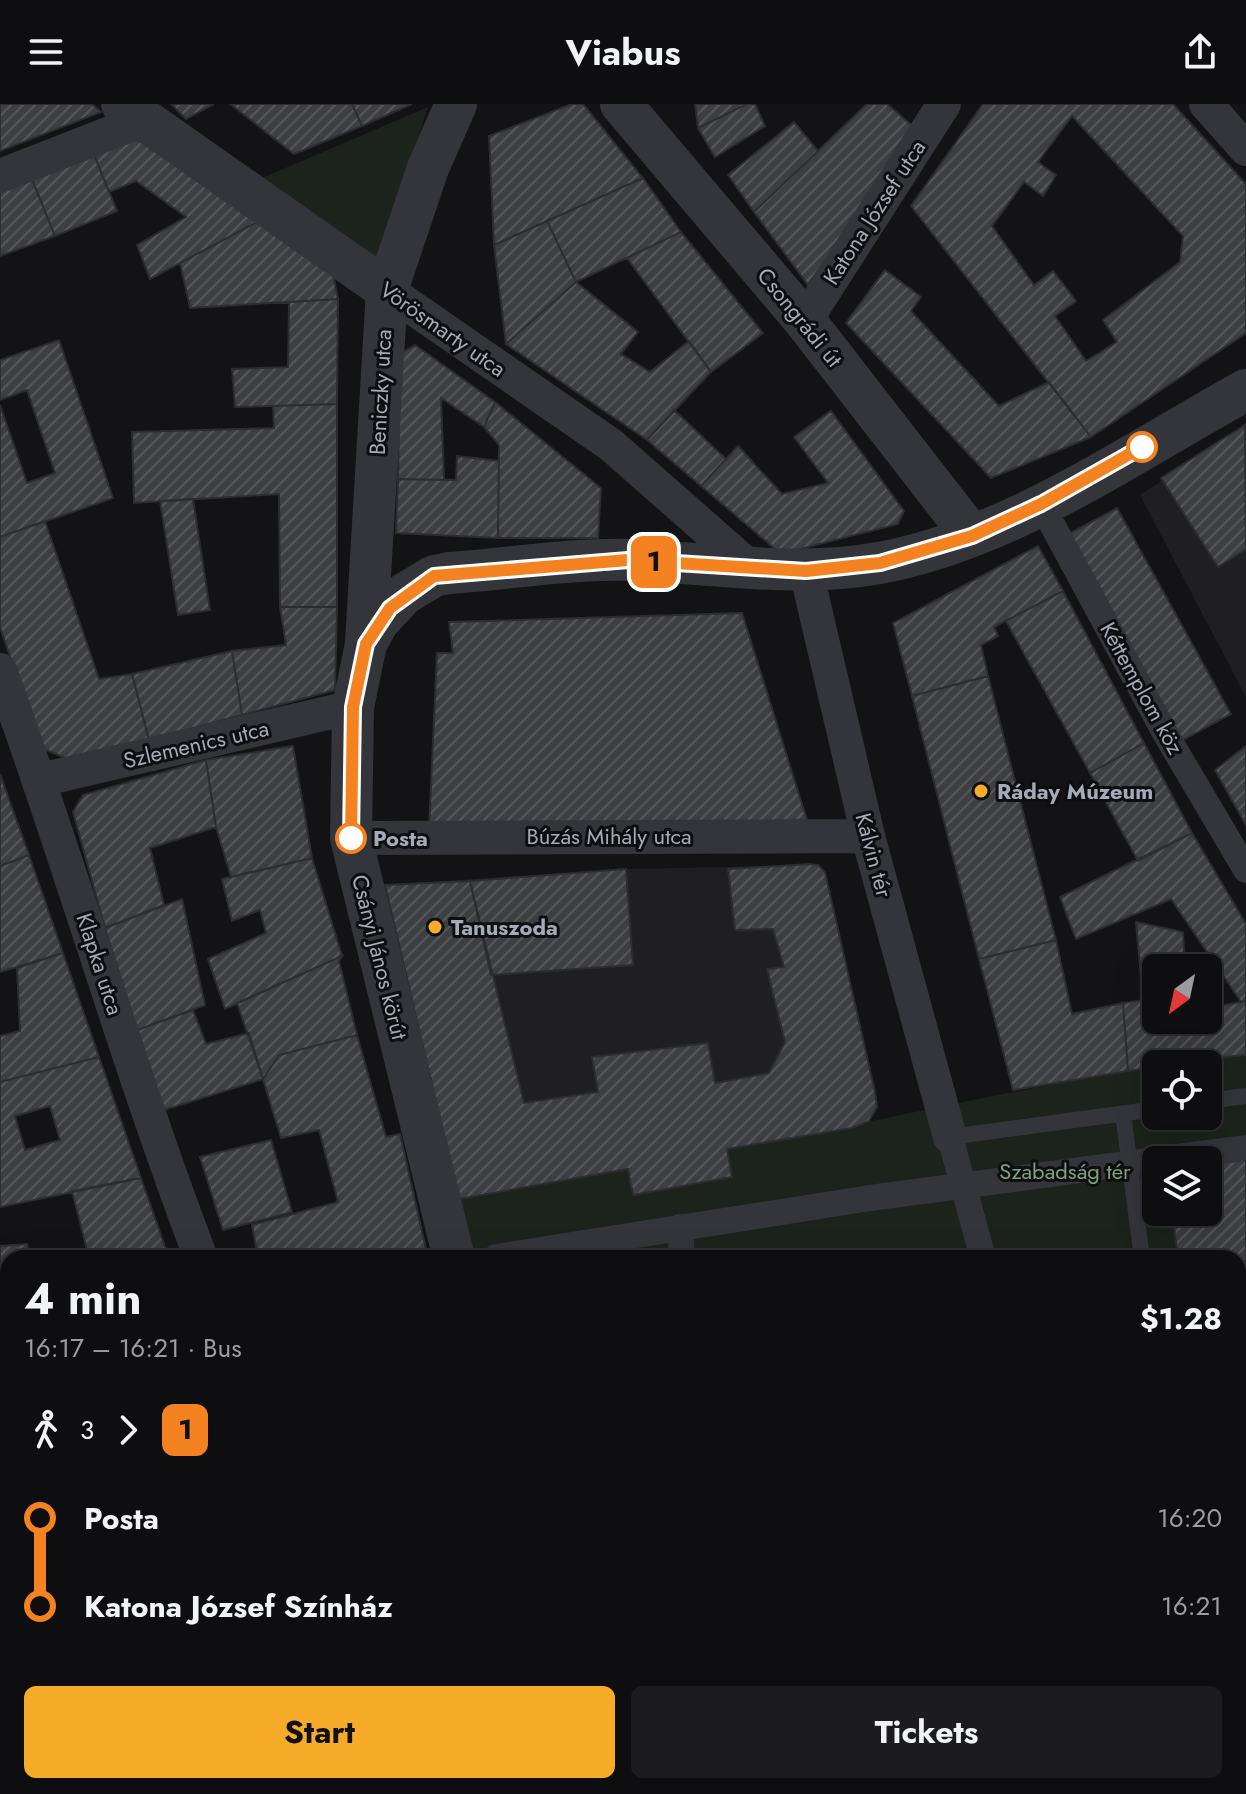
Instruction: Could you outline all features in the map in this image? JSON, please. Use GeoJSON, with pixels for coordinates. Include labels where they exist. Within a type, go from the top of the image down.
{"type":"FeatureCollection","features":[{"type":"Feature","properties":{"kind":"street","name":"Beniczky utca"},"geometry":{"type":"LineString","coordinates":[[366,644],[387,290],[428,168],[456,104]]}},
{"type":"Feature","properties":{"kind":"street","name":"Csongrádi út"},"geometry":{"type":"LineString","coordinates":[[621,104],[805,321],[972,536]]}},
{"type":"Feature","properties":{"kind":"street","name":"Katona József utca"},"geometry":{"type":"LineString","coordinates":[[805,321],[944,104]]}},
{"type":"Feature","properties":{"kind":"street"},"geometry":{"type":"LineString","coordinates":[[1206,104],[1246,149]]}},
{"type":"Feature","properties":{"kind":"street","name":"Vörösmarty utca"},"geometry":{"type":"LineString","coordinates":[[132,112],[611,445],[752,569]]}},
{"type":"Feature","properties":{"kind":"street"},"geometry":{"type":"LineString","coordinates":[[0,176],[132,112]]}},
{"type":"Feature","properties":{"kind":"street","name":"Csányi János körút"},"geometry":{"type":"LineString","coordinates":[[452,1250],[351,838],[353,707],[366,644],[390,608],[434,576],[628,560],[806,571],[880,563],[972,536],[1041,504],[1246,390]]}},
{"type":"Feature","properties":{"kind":"street","name":"Kéttemplom köz"},"geometry":{"type":"LineString","coordinates":[[1041,504],[1165,733],[1246,870]]}},
{"type":"Feature","properties":{"kind":"street","name":"Kálvin tér"},"geometry":{"type":"LineString","coordinates":[[806,571],[868,836],[950,1137]]}},
{"type":"Feature","properties":{"kind":"street","name":"Klapka utca"},"geometry":{"type":"LineString","coordinates":[[0,670],[40,780],[164,1161],[198,1250]]}},
{"type":"Feature","properties":{"kind":"street","name":"Szlemenics utca"},"geometry":{"type":"LineString","coordinates":[[40,780],[353,707]]}},
{"type":"Feature","properties":{"kind":"street","name":"Búzás Mihály utca"},"geometry":{"type":"LineString","coordinates":[[351,838],[868,836]]}},
{"type":"Feature","properties":{"kind":"street"},"geometry":{"type":"LineString","coordinates":[[950,1137],[981,1250]]}},
{"type":"Feature","properties":{"kind":"street"},"geometry":{"type":"LineString","coordinates":[[539,1250],[964,1185],[1246,1148]]}},
{"type":"Feature","properties":{"kind":"street"},"geometry":{"type":"LineString","coordinates":[[680,1227],[681,1250]]}},
{"type":"Feature","properties":{"kind":"lane"},"geometry":{"type":"LineString","coordinates":[[1222,1099],[1246,1096]]}},
{"type":"Feature","properties":{"kind":"lane"},"geometry":{"type":"LineString","coordinates":[[950,1137],[1142,1111]]}},
{"type":"Feature","properties":{"kind":"lane"},"geometry":{"type":"LineString","coordinates":[[1123,1114],[1141,1250]]}},
{"type":"Feature","properties":{"kind":"shaded area"},"geometry":{"type":"Polygon","coordinates":[[[1246,425],[1246,697],[1140,495],[1246,425]]]}},
{"type":"Feature","properties":{"kind":"shaded area"},"geometry":{"type":"Polygon","coordinates":[[[818,865],[826,878],[875,1092],[877,1107],[869,1121],[732,1177],[633,1195],[627,1169],[459,1199],[385,885],[626,869],[818,865]]]}},
{"type":"Feature","properties":{"kind":"green space"},"geometry":{"type":"Polygon","coordinates":[[[428,107],[378,264],[253,182],[428,107]]]}},
{"type":"Feature","properties":{"kind":"green space","name":"Szabadság tér"},"geometry":{"type":"Polygon","coordinates":[[[1246,1055],[1246,1250],[472,1250],[459,1199],[628,1169],[633,1195],[731,1177],[727,1149],[1142,1069],[1142,1130],[1222,1130],[1222,1058],[1246,1055]]]}},
{"type":"Feature","properties":{"kind":"building"},"geometry":{"type":"Polygon","coordinates":[[[0,104],[92,104],[101,112],[0,151],[0,104]]]}},
{"type":"Feature","properties":{"kind":"building"},"geometry":{"type":"Polygon","coordinates":[[[171,104],[214,104],[186,119],[171,104]]]}},
{"type":"Feature","properties":{"kind":"building"},"geometry":{"type":"Polygon","coordinates":[[[230,104],[352,104],[362,126],[294,154],[230,104]]]}},
{"type":"Feature","properties":{"kind":"building"},"geometry":{"type":"Polygon","coordinates":[[[352,104],[412,104],[362,126],[352,104]]]}},
{"type":"Feature","properties":{"kind":"building"},"geometry":{"type":"Polygon","coordinates":[[[572,104],[583,104],[643,178],[494,245],[489,136],[572,104]]]}},
{"type":"Feature","properties":{"kind":"building"},"geometry":{"type":"Polygon","coordinates":[[[695,104],[747,104],[698,128],[695,104]]]}},
{"type":"Feature","properties":{"kind":"building"},"geometry":{"type":"Polygon","coordinates":[[[747,104],[755,104],[765,126],[715,157],[698,128],[747,104]]]}},
{"type":"Feature","properties":{"kind":"building"},"geometry":{"type":"Polygon","coordinates":[[[867,104],[887,104],[916,129],[808,285],[754,212],[867,104]]]}},
{"type":"Feature","properties":{"kind":"building"},"geometry":{"type":"Polygon","coordinates":[[[983,104],[1173,104],[1246,184],[1246,333],[1091,437],[911,206],[983,104]],[[1072,116],[1038,162],[1056,175],[1043,196],[1024,182],[992,226],[1034,285],[1053,271],[1076,301],[1055,316],[1086,361],[1117,342],[1103,320],[1180,262],[1183,236],[1072,116]]]}},
{"type":"Feature","properties":{"kind":"building"},"geometry":{"type":"Polygon","coordinates":[[[794,122],[818,151],[754,212],[728,175],[794,122]]]}},
{"type":"Feature","properties":{"kind":"building"},"geometry":{"type":"Polygon","coordinates":[[[135,138],[261,220],[150,279],[137,245],[186,217],[136,181],[109,192],[93,152],[135,138]]]}},
{"type":"Feature","properties":{"kind":"building"},"geometry":{"type":"Polygon","coordinates":[[[93,152],[117,211],[55,236],[31,177],[93,152]]]}},
{"type":"Feature","properties":{"kind":"building"},"geometry":{"type":"Polygon","coordinates":[[[31,177],[55,236],[0,256],[0,190],[31,177]]]}},
{"type":"Feature","properties":{"kind":"building"},"geometry":{"type":"Polygon","coordinates":[[[643,178],[681,232],[576,282],[547,221],[643,178]]]}},
{"type":"Feature","properties":{"kind":"building"},"geometry":{"type":"Polygon","coordinates":[[[261,220],[331,263],[338,299],[190,308],[180,263],[261,220]]]}},
{"type":"Feature","properties":{"kind":"building"},"geometry":{"type":"Polygon","coordinates":[[[547,221],[576,282],[506,344],[494,245],[547,221]]]}},
{"type":"Feature","properties":{"kind":"building"},"geometry":{"type":"Polygon","coordinates":[[[681,232],[763,333],[711,372],[627,258],[681,232]]]}},
{"type":"Feature","properties":{"kind":"building"},"geometry":{"type":"Polygon","coordinates":[[[885,270],[921,297],[911,311],[999,406],[1049,382],[1091,437],[991,478],[846,323],[885,270]]]}},
{"type":"Feature","properties":{"kind":"building"},"geometry":{"type":"Polygon","coordinates":[[[576,282],[638,332],[621,354],[650,372],[689,341],[711,372],[647,440],[506,344],[576,282]]]}},
{"type":"Feature","properties":{"kind":"building"},"geometry":{"type":"Polygon","coordinates":[[[338,299],[337,404],[235,407],[232,369],[288,367],[289,302],[338,299]]]}},
{"type":"Feature","properties":{"kind":"building"},"geometry":{"type":"Polygon","coordinates":[[[59,340],[113,498],[0,537],[0,405],[27,483],[55,473],[27,390],[0,400],[0,360],[59,340]]]}},
{"type":"Feature","properties":{"kind":"building"},"geometry":{"type":"Polygon","coordinates":[[[415,345],[495,402],[484,427],[441,398],[444,480],[398,479],[400,354],[415,345]]]}},
{"type":"Feature","properties":{"kind":"building"},"geometry":{"type":"Polygon","coordinates":[[[495,402],[601,488],[598,538],[498,538],[499,445],[484,427],[495,402]]]}},
{"type":"Feature","properties":{"kind":"building"},"geometry":{"type":"Polygon","coordinates":[[[337,404],[337,607],[280,607],[279,494],[134,503],[132,432],[274,428],[273,406],[337,404]]]}},
{"type":"Feature","properties":{"kind":"building"},"geometry":{"type":"Polygon","coordinates":[[[674,410],[726,459],[701,486],[647,440],[674,410]]]}},
{"type":"Feature","properties":{"kind":"building"},"geometry":{"type":"Polygon","coordinates":[[[831,411],[904,511],[898,524],[781,554],[701,486],[738,446],[782,494],[828,483],[794,437],[831,411]]]}},
{"type":"Feature","properties":{"kind":"building"},"geometry":{"type":"Polygon","coordinates":[[[1245,425],[1246,549],[1218,567],[1161,478],[1245,425]]]}},
{"type":"Feature","properties":{"kind":"building"},"geometry":{"type":"Polygon","coordinates":[[[457,456],[499,461],[498,538],[396,533],[398,479],[456,480],[457,456]]]}},
{"type":"Feature","properties":{"kind":"building"},"geometry":{"type":"Polygon","coordinates":[[[193,499],[210,610],[178,615],[160,501],[193,499]]]}},
{"type":"Feature","properties":{"kind":"building"},"geometry":{"type":"Polygon","coordinates":[[[1117,508],[1231,714],[1181,741],[1067,535],[1117,508]]]}},
{"type":"Feature","properties":{"kind":"building"},"geometry":{"type":"Polygon","coordinates":[[[45,521],[99,679],[132,674],[149,740],[70,760],[41,748],[0,627],[0,537],[45,521]]]}},
{"type":"Feature","properties":{"kind":"building"},"geometry":{"type":"Polygon","coordinates":[[[1038,546],[1063,591],[994,627],[998,636],[981,645],[988,676],[912,696],[893,623],[1038,546]]]}},
{"type":"Feature","properties":{"kind":"building"},"geometry":{"type":"Polygon","coordinates":[[[1063,591],[1144,743],[1090,773],[1006,621],[1063,591]]]}},
{"type":"Feature","properties":{"kind":"building"},"geometry":{"type":"Polygon","coordinates":[[[280,607],[337,607],[335,690],[242,715],[232,651],[286,645],[280,607]]]}},
{"type":"Feature","properties":{"kind":"building"},"geometry":{"type":"Polygon","coordinates":[[[742,613],[807,820],[429,830],[437,653],[453,653],[449,622],[742,613]]]}},
{"type":"Feature","properties":{"kind":"building"},"geometry":{"type":"Polygon","coordinates":[[[232,651],[242,715],[149,740],[132,674],[232,651]]]}},
{"type":"Feature","properties":{"kind":"building"},"geometry":{"type":"Polygon","coordinates":[[[988,676],[1056,940],[979,959],[912,696],[988,676]]]}},
{"type":"Feature","properties":{"kind":"building"},"geometry":{"type":"Polygon","coordinates":[[[1144,743],[1192,833],[1138,861],[1090,773],[1144,743]]]}},
{"type":"Feature","properties":{"kind":"building"},"geometry":{"type":"Polygon","coordinates":[[[293,746],[312,858],[231,877],[216,827],[206,760],[293,746]]]}},
{"type":"Feature","properties":{"kind":"building"},"geometry":{"type":"Polygon","coordinates":[[[1246,746],[1246,825],[1215,770],[1246,746]]]}},
{"type":"Feature","properties":{"kind":"building"},"geometry":{"type":"Polygon","coordinates":[[[206,760],[216,827],[150,848],[164,905],[105,928],[73,812],[83,795],[206,760]]]}},
{"type":"Feature","properties":{"kind":"building"},"geometry":{"type":"Polygon","coordinates":[[[0,774],[29,855],[0,866],[0,774]]]}},
{"type":"Feature","properties":{"kind":"building"},"geometry":{"type":"Polygon","coordinates":[[[1192,833],[1246,924],[1246,1001],[1241,1002],[1222,974],[1222,954],[1208,954],[1171,899],[1076,939],[1060,897],[1192,833]]]}},
{"type":"Feature","properties":{"kind":"building"},"geometry":{"type":"Polygon","coordinates":[[[29,855],[63,953],[0,972],[0,866],[29,855]]]}},
{"type":"Feature","properties":{"kind":"building"},"geometry":{"type":"Polygon","coordinates":[[[312,858],[342,956],[225,1009],[208,959],[266,933],[260,910],[232,921],[222,879],[312,858]]]}},
{"type":"Feature","properties":{"kind":"building"},"geometry":{"type":"Polygon","coordinates":[[[818,865],[825,872],[875,1092],[877,1107],[869,1121],[852,1128],[727,1149],[732,1177],[633,1195],[628,1169],[459,1199],[385,885],[470,881],[524,1103],[598,1092],[592,1057],[708,1043],[715,1083],[769,1073],[785,1042],[767,969],[784,967],[773,929],[735,930],[728,869],[818,865]]]}},
{"type":"Feature","properties":{"kind":"building"},"geometry":{"type":"Polygon","coordinates":[[[626,869],[633,965],[491,975],[470,881],[626,869]]]}},
{"type":"Feature","properties":{"kind":"building"},"geometry":{"type":"Polygon","coordinates":[[[182,899],[205,1005],[137,1030],[105,928],[182,899]]]}},
{"type":"Feature","properties":{"kind":"building"},"geometry":{"type":"Polygon","coordinates":[[[1136,922],[1183,932],[1184,954],[1142,954],[1142,989],[1136,922]]]}},
{"type":"Feature","properties":{"kind":"building"},"geometry":{"type":"Polygon","coordinates":[[[1056,940],[1072,1014],[1123,1003],[1128,1071],[1013,1090],[979,959],[1056,940]]]}},
{"type":"Feature","properties":{"kind":"building"},"geometry":{"type":"Polygon","coordinates":[[[63,953],[99,1057],[0,1082],[0,1036],[20,1031],[17,968],[63,953]]]}},
{"type":"Feature","properties":{"kind":"building"},"geometry":{"type":"Polygon","coordinates":[[[342,956],[339,961],[357,1035],[279,1055],[263,1079],[237,1003],[342,956]]]}},
{"type":"Feature","properties":{"kind":"building"},"geometry":{"type":"Polygon","coordinates":[[[1142,1000],[1142,1034],[1222,1034],[1222,1005],[1246,1001],[1246,1055],[1222,1057],[1222,1050],[1142,1050],[1142,1069],[1128,1071],[1123,1003],[1142,1000]]]}},
{"type":"Feature","properties":{"kind":"building"},"geometry":{"type":"Polygon","coordinates":[[[193,1010],[206,1044],[249,1033],[263,1079],[164,1110],[137,1030],[193,1010]]]}},
{"type":"Feature","properties":{"kind":"building"},"geometry":{"type":"Polygon","coordinates":[[[357,1035],[386,1137],[400,1134],[426,1250],[257,1250],[252,1225],[338,1202],[319,1130],[281,1138],[263,1079],[279,1055],[357,1035]]]}},
{"type":"Feature","properties":{"kind":"building"},"geometry":{"type":"Polygon","coordinates":[[[99,1057],[141,1178],[0,1207],[0,1082],[99,1057]],[[50,1106],[15,1116],[25,1150],[60,1140],[50,1106]]]}},
{"type":"Feature","properties":{"kind":"building"},"geometry":{"type":"Polygon","coordinates":[[[271,1140],[292,1212],[223,1230],[200,1157],[271,1140]]]}},
{"type":"Feature","properties":{"kind":"building"},"geometry":{"type":"Polygon","coordinates":[[[1246,1159],[1246,1250],[1177,1250],[1174,1226],[1222,1226],[1222,1162],[1246,1159]]]}},
{"type":"Feature","properties":{"kind":"building"},"geometry":{"type":"Polygon","coordinates":[[[141,1178],[166,1250],[87,1250],[72,1191],[141,1178]]]}},
{"type":"Feature","properties":{"kind":"building"},"geometry":{"type":"Polygon","coordinates":[[[27,1244],[28,1250],[0,1250],[0,1246],[27,1244]]]}},
{"type":"Feature","properties":{"kind":"bus line","name":"1"},"geometry":{"type":"LineString","coordinates":[[351,838],[353,707],[366,644],[390,608],[404,594],[434,576],[628,560],[806,571],[880,563],[972,536],[1041,504],[1142,447]]}},
{"type":"Feature","properties":{"kind":"place","name":"Ráday Múzeum"},"geometry":{"type":"Point","coordinates":[981,791]}},
{"type":"Feature","properties":{"kind":"place","name":"Posta"},"geometry":{"type":"Point","coordinates":[351,838]}},
{"type":"Feature","properties":{"kind":"place","name":"Tanuszoda"},"geometry":{"type":"Point","coordinates":[435,927]}}]}
